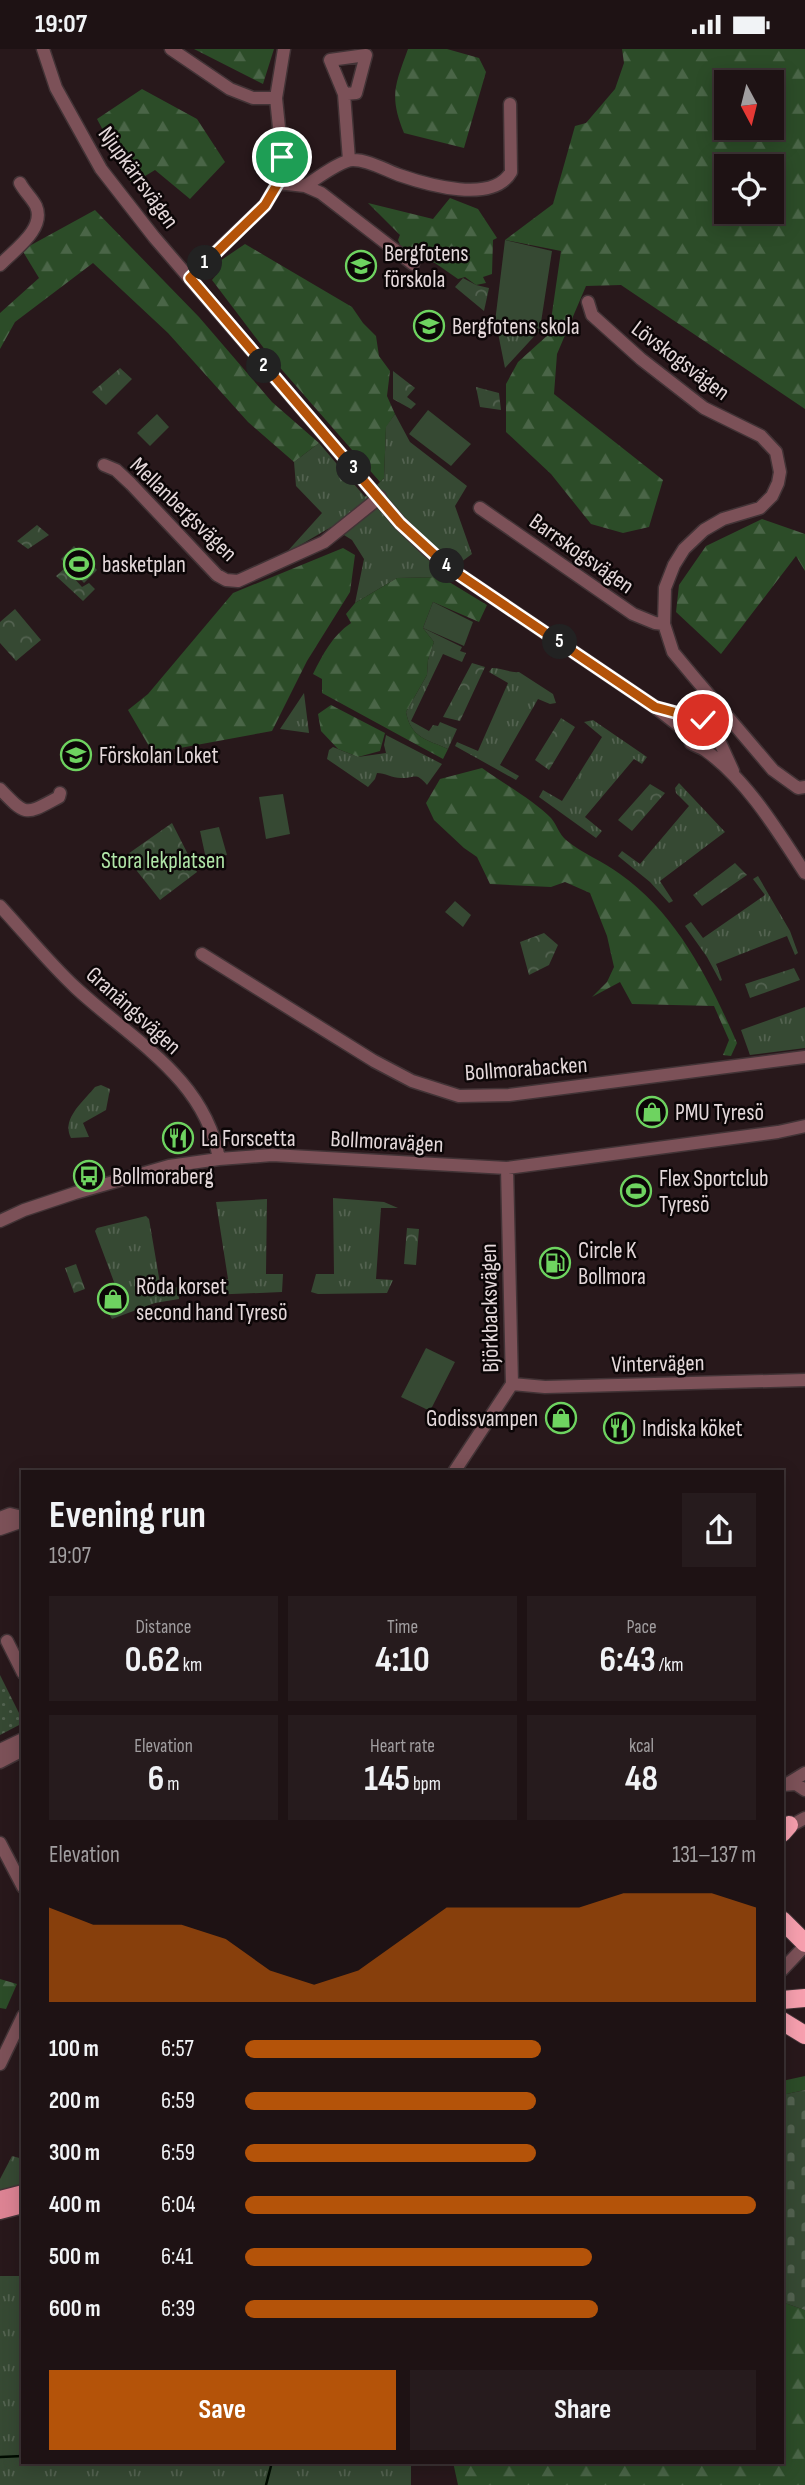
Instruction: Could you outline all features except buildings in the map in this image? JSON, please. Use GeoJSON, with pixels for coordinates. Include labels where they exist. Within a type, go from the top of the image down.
{"type":"FeatureCollection","features":[{"type":"Feature","properties":{"kind":"highway"},"geometry":{"type":"LineString","coordinates":[[786,1925],[804,1945]]}},
{"type":"Feature","properties":{"kind":"highway"},"geometry":{"type":"LineString","coordinates":[[784,2000],[805,1999]]}},
{"type":"Feature","properties":{"kind":"highway"},"geometry":{"type":"LineString","coordinates":[[784,2020],[805,2018]]}},
{"type":"Feature","properties":{"kind":"highway"},"geometry":{"type":"LineString","coordinates":[[784,2021],[805,2035]]}},
{"type":"Feature","properties":{"kind":"main road"},"geometry":{"type":"LineString","coordinates":[[0,2198],[21,2193]]}},
{"type":"Feature","properties":{"kind":"main road"},"geometry":{"type":"LineString","coordinates":[[0,2212],[21,2207]]}},
{"type":"Feature","properties":{"kind":"street","name":"Njupkärrsvägen"},"geometry":{"type":"LineString","coordinates":[[43,49],[56,88],[101,169],[234,331],[400,523],[448,567],[655,707],[687,732],[691,743],[702,748],[737,779]]}},
{"type":"Feature","properties":{"kind":"street"},"geometry":{"type":"LineString","coordinates":[[170,49],[230,89],[253,98],[276,98]]}},
{"type":"Feature","properties":{"kind":"street"},"geometry":{"type":"LineString","coordinates":[[190,278],[257,213],[278,183],[282,157],[276,98],[284,49]]}},
{"type":"Feature","properties":{"kind":"street"},"geometry":{"type":"LineString","coordinates":[[344,93],[356,93],[366,52],[330,60],[344,93],[349,160]]}},
{"type":"Feature","properties":{"kind":"street"},"geometry":{"type":"LineString","coordinates":[[305,186],[349,160],[363,161],[427,183],[472,190],[495,187],[507,179],[511,172],[510,104]]}},
{"type":"Feature","properties":{"kind":"street"},"geometry":{"type":"LineString","coordinates":[[0,265],[35,228],[35,206],[20,183]]}},
{"type":"Feature","properties":{"kind":"street"},"geometry":{"type":"LineString","coordinates":[[278,183],[305,186],[321,193],[412,264]]}},
{"type":"Feature","properties":{"kind":"street","name":"Lövskogsvägen"},"geometry":{"type":"LineString","coordinates":[[588,302],[592,315],[641,359],[704,408],[761,436],[771,445],[778,460],[778,483],[760,508],[713,524],[684,549],[665,588],[664,624],[673,652],[773,770],[798,788],[805,787]]}},
{"type":"Feature","properties":{"kind":"street","name":"Mellanbergsvägen"},"geometry":{"type":"LineString","coordinates":[[104,465],[117,470],[217,575],[226,580],[238,581],[324,543],[380,497]]}},
{"type":"Feature","properties":{"kind":"street","name":"Barrskogsvägen"},"geometry":{"type":"LineString","coordinates":[[480,507],[633,614],[664,624]]}},
{"type":"Feature","properties":{"kind":"street","name":"Njupkärrsvägen"},"geometry":{"type":"LineString","coordinates":[[655,707],[709,727],[737,779],[775,827],[805,873]]}},
{"type":"Feature","properties":{"kind":"street"},"geometry":{"type":"LineString","coordinates":[[687,732],[690,725],[709,727],[724,713]]}},
{"type":"Feature","properties":{"kind":"street"},"geometry":{"type":"LineString","coordinates":[[702,748],[711,744],[709,727]]}},
{"type":"Feature","properties":{"kind":"street"},"geometry":{"type":"LineString","coordinates":[[0,789],[19,809],[27,812],[59,797],[60,793]]}},
{"type":"Feature","properties":{"kind":"street","name":"Granängsvägen"},"geometry":{"type":"LineString","coordinates":[[0,906],[75,987],[141,1043],[189,1089],[206,1115],[216,1141],[219,1160]]}},
{"type":"Feature","properties":{"kind":"street","name":"Bollmorabacken"},"geometry":{"type":"LineString","coordinates":[[202,954],[374,1061],[412,1081],[459,1096],[509,1095],[805,1057]]}},
{"type":"Feature","properties":{"kind":"street","name":"Bollmoravägen"},"geometry":{"type":"LineString","coordinates":[[0,1221],[24,1210],[88,1189],[169,1166],[219,1160],[272,1155],[507,1168],[805,1128]]}},
{"type":"Feature","properties":{"kind":"street","name":"Bollmoravägen"},"geometry":{"type":"LineString","coordinates":[[778,1132],[805,1136]]}},
{"type":"Feature","properties":{"kind":"street","name":"Björkbacksvägen"},"geometry":{"type":"LineString","coordinates":[[454,1470],[512,1384],[507,1168]]}},
{"type":"Feature","properties":{"kind":"street","name":"Vintervägen"},"geometry":{"type":"LineString","coordinates":[[512,1384],[545,1387],[805,1380]]}},
{"type":"Feature","properties":{"kind":"street"},"geometry":{"type":"LineString","coordinates":[[0,1518],[10,1514],[18,1516],[21,1521],[0,1529]]}},
{"type":"Feature","properties":{"kind":"street"},"geometry":{"type":"LineString","coordinates":[[7,1641],[21,1669]]}},
{"type":"Feature","properties":{"kind":"street"},"geometry":{"type":"LineString","coordinates":[[0,1750],[21,1740]]}},
{"type":"Feature","properties":{"kind":"street"},"geometry":{"type":"LineString","coordinates":[[0,1762],[21,1751]]}},
{"type":"Feature","properties":{"kind":"street"},"geometry":{"type":"LineString","coordinates":[[785,1784],[805,1773]]}},
{"type":"Feature","properties":{"kind":"street"},"geometry":{"type":"LineString","coordinates":[[785,1784],[796,1784],[805,1790]]}},
{"type":"Feature","properties":{"kind":"street"},"geometry":{"type":"LineString","coordinates":[[0,1843],[4,1858],[21,1884]]}},
{"type":"Feature","properties":{"kind":"street"},"geometry":{"type":"LineString","coordinates":[[784,1968],[804,1945]]}},
{"type":"Feature","properties":{"kind":"street"},"geometry":{"type":"LineString","coordinates":[[0,2064],[21,2020]]}},
{"type":"Feature","properties":{"kind":"green space"},"geometry":{"type":"Polygon","coordinates":[[[194,49],[274,49],[263,84],[194,49]]]}},
{"type":"Feature","properties":{"kind":"green space"},"geometry":{"type":"Polygon","coordinates":[[[408,49],[447,49],[479,58],[486,72],[464,148],[404,133],[395,100],[408,49]]]}},
{"type":"Feature","properties":{"kind":"green space"},"geometry":{"type":"Polygon","coordinates":[[[622,49],[805,49],[805,409],[621,285],[586,286],[557,354],[554,394],[663,480],[649,527],[623,533],[591,524],[551,474],[506,432],[506,384],[518,362],[549,334],[561,251],[505,240],[553,204],[575,126],[586,123],[615,89],[624,63],[622,49]]]}},
{"type":"Feature","properties":{"kind":"green space"},"geometry":{"type":"Polygon","coordinates":[[[142,89],[197,119],[225,162],[190,199],[155,170],[132,184],[97,119],[142,89]]]}},
{"type":"Feature","properties":{"kind":"green space"},"geometry":{"type":"Polygon","coordinates":[[[450,198],[478,209],[497,238],[493,240],[492,274],[483,277],[486,283],[476,285],[465,277],[458,279],[435,263],[401,247],[398,240],[400,235],[368,203],[433,219],[450,198]]]}},
{"type":"Feature","properties":{"kind":"green space"},"geometry":{"type":"Polygon","coordinates":[[[95,210],[199,317],[272,402],[319,443],[294,462],[248,422],[168,333],[93,263],[15,322],[0,349],[0,313],[39,278],[22,250],[95,210]]]}},
{"type":"Feature","properties":{"kind":"green space"},"geometry":{"type":"Polygon","coordinates":[[[505,240],[552,251],[540,329],[495,322],[505,240]]]}},
{"type":"Feature","properties":{"kind":"green space"},"geometry":{"type":"Polygon","coordinates":[[[245,244],[352,307],[376,336],[379,356],[390,371],[387,396],[395,414],[386,427],[384,478],[380,482],[269,355],[212,280],[217,274],[214,265],[245,244]]]}},
{"type":"Feature","properties":{"kind":"green space"},"geometry":{"type":"Polygon","coordinates":[[[463,278],[489,288],[484,311],[455,287],[463,278]]]}},
{"type":"Feature","properties":{"kind":"green space"},"geometry":{"type":"Polygon","coordinates":[[[496,323],[540,330],[505,368],[496,323]]]}},
{"type":"Feature","properties":{"kind":"green space"},"geometry":{"type":"Polygon","coordinates":[[[120,368],[132,379],[106,405],[92,392],[120,368]]]}},
{"type":"Feature","properties":{"kind":"green space"},"geometry":{"type":"Polygon","coordinates":[[[393,371],[415,388],[407,397],[416,404],[411,409],[393,399],[393,371]]]}},
{"type":"Feature","properties":{"kind":"green space"},"geometry":{"type":"Polygon","coordinates":[[[476,387],[499,393],[501,410],[480,407],[476,387]]]}},
{"type":"Feature","properties":{"kind":"green space"},"geometry":{"type":"Polygon","coordinates":[[[428,410],[471,444],[451,466],[409,434],[428,410]]]}},
{"type":"Feature","properties":{"kind":"green space"},"geometry":{"type":"Polygon","coordinates":[[[157,414],[169,427],[150,446],[137,433],[157,414]]]}},
{"type":"Feature","properties":{"kind":"green space"},"geometry":{"type":"Polygon","coordinates":[[[395,414],[410,442],[467,486],[455,506],[472,554],[441,577],[397,578],[355,603],[364,559],[352,540],[331,527],[285,554],[322,513],[296,486],[294,462],[319,443],[365,497],[384,478],[386,426],[395,414]]]}},
{"type":"Feature","properties":{"kind":"green space"},"geometry":{"type":"Polygon","coordinates":[[[762,519],[805,534],[805,571],[796,556],[721,654],[676,612],[679,585],[706,546],[762,519]]]}},
{"type":"Feature","properties":{"kind":"green space"},"geometry":{"type":"Polygon","coordinates":[[[37,525],[49,535],[28,549],[17,541],[37,525]]]}},
{"type":"Feature","properties":{"kind":"green space","name":"basketplan"},"geometry":{"type":"Polygon","coordinates":[[[74,546],[97,570],[84,583],[61,559],[74,546]]]}},
{"type":"Feature","properties":{"kind":"green space"},"geometry":{"type":"Polygon","coordinates":[[[343,548],[355,555],[350,592],[307,661],[272,731],[153,753],[128,710],[148,694],[233,593],[343,548]]]}},
{"type":"Feature","properties":{"kind":"green space"},"geometry":{"type":"Polygon","coordinates":[[[65,568],[82,587],[89,583],[95,589],[83,601],[56,576],[65,568]]]}},
{"type":"Feature","properties":{"kind":"green space"},"geometry":{"type":"Polygon","coordinates":[[[441,577],[487,605],[479,622],[433,602],[423,628],[434,642],[428,660],[427,675],[406,712],[408,721],[421,737],[448,749],[443,759],[322,693],[322,679],[313,674],[333,640],[351,623],[346,614],[355,603],[397,578],[441,577]]]}},
{"type":"Feature","properties":{"kind":"green space"},"geometry":{"type":"Polygon","coordinates":[[[433,602],[473,622],[464,646],[423,628],[433,602]]]}},
{"type":"Feature","properties":{"kind":"green space"},"geometry":{"type":"Polygon","coordinates":[[[15,609],[41,640],[16,661],[0,643],[0,622],[15,609]]]}},
{"type":"Feature","properties":{"kind":"green space"},"geometry":{"type":"Polygon","coordinates":[[[423,628],[462,647],[460,651],[466,653],[462,662],[443,654],[411,721],[429,731],[433,725],[438,726],[440,722],[457,729],[448,749],[421,737],[408,721],[406,712],[427,675],[428,660],[434,642],[423,628]]]}},
{"type":"Feature","properties":{"kind":"green space"},"geometry":{"type":"Polygon","coordinates":[[[472,663],[485,667],[460,721],[443,717],[472,663]]]}},
{"type":"Feature","properties":{"kind":"green space"},"geometry":{"type":"Polygon","coordinates":[[[492,668],[519,672],[553,694],[556,703],[550,704],[538,699],[500,765],[519,776],[516,780],[455,746],[457,742],[478,751],[508,683],[489,672],[492,668]]]}},
{"type":"Feature","properties":{"kind":"green space"},"geometry":{"type":"Polygon","coordinates":[[[304,693],[309,733],[280,729],[304,693]]]}},
{"type":"Feature","properties":{"kind":"green space"},"geometry":{"type":"Polygon","coordinates":[[[331,705],[385,733],[380,751],[358,757],[338,749],[321,731],[318,714],[331,705]]]}},
{"type":"Feature","properties":{"kind":"green space"},"geometry":{"type":"Polygon","coordinates":[[[561,718],[575,727],[549,770],[535,760],[561,718]]]}},
{"type":"Feature","properties":{"kind":"green space"},"geometry":{"type":"Polygon","coordinates":[[[593,720],[647,757],[642,764],[634,759],[585,817],[602,831],[596,838],[539,797],[543,790],[562,801],[602,737],[584,722],[593,720]]]}},
{"type":"Feature","properties":{"kind":"green space"},"geometry":{"type":"Polygon","coordinates":[[[386,735],[442,764],[427,785],[417,777],[398,778],[377,773],[368,787],[327,759],[329,750],[333,747],[358,757],[386,753],[386,735]]]}},
{"type":"Feature","properties":{"kind":"green space"},"geometry":{"type":"Polygon","coordinates":[[[482,768],[536,805],[551,818],[566,840],[620,874],[659,909],[690,950],[715,996],[737,1043],[731,1056],[723,1055],[729,1040],[714,1006],[632,1004],[620,982],[592,997],[607,982],[614,967],[607,936],[590,893],[565,882],[551,887],[490,884],[477,857],[434,820],[426,803],[440,779],[482,768]]]}},
{"type":"Feature","properties":{"kind":"green space"},"geometry":{"type":"Polygon","coordinates":[[[679,783],[725,832],[660,881],[673,901],[669,903],[650,882],[618,856],[622,851],[640,864],[689,806],[676,793],[675,788],[679,783]]]}},
{"type":"Feature","properties":{"kind":"green space"},"geometry":{"type":"Polygon","coordinates":[[[650,784],[665,793],[632,831],[618,820],[650,784]]]}},
{"type":"Feature","properties":{"kind":"green space"},"geometry":{"type":"Polygon","coordinates":[[[283,794],[290,834],[266,839],[259,797],[283,794]]]}},
{"type":"Feature","properties":{"kind":"green space","name":"Stora lekplatsen"},"geometry":{"type":"Polygon","coordinates":[[[172,823],[197,872],[160,900],[125,856],[172,823]]]}},
{"type":"Feature","properties":{"kind":"green space"},"geometry":{"type":"Polygon","coordinates":[[[219,827],[227,855],[206,859],[200,831],[219,827]]]}},
{"type":"Feature","properties":{"kind":"green space"},"geometry":{"type":"Polygon","coordinates":[[[735,863],[747,875],[702,906],[693,895],[735,863]]]}},
{"type":"Feature","properties":{"kind":"green space"},"geometry":{"type":"Polygon","coordinates":[[[758,876],[790,931],[798,953],[795,955],[787,936],[716,964],[722,980],[720,981],[685,926],[691,922],[703,938],[765,895],[753,879],[758,876]]]}},
{"type":"Feature","properties":{"kind":"green space"},"geometry":{"type":"Polygon","coordinates":[[[455,901],[471,915],[463,927],[445,912],[455,901]]]}},
{"type":"Feature","properties":{"kind":"green space"},"geometry":{"type":"Polygon","coordinates":[[[544,933],[558,945],[549,965],[529,975],[520,942],[544,933]]]}},
{"type":"Feature","properties":{"kind":"green space"},"geometry":{"type":"Polygon","coordinates":[[[794,968],[800,980],[750,998],[745,984],[794,968]]]}},
{"type":"Feature","properties":{"kind":"green space"},"geometry":{"type":"Polygon","coordinates":[[[805,1007],[805,1048],[750,1055],[741,1030],[805,1007]]]}},
{"type":"Feature","properties":{"kind":"green space"},"geometry":{"type":"Polygon","coordinates":[[[101,1085],[110,1089],[106,1110],[83,1123],[89,1137],[71,1138],[71,1117],[95,1087],[101,1085]]]}},
{"type":"Feature","properties":{"kind":"green space"},"geometry":{"type":"Polygon","coordinates":[[[333,1198],[384,1202],[398,1208],[381,1208],[376,1279],[393,1280],[387,1293],[311,1292],[316,1274],[334,1274],[333,1198]]]}},
{"type":"Feature","properties":{"kind":"green space"},"geometry":{"type":"Polygon","coordinates":[[[267,1199],[266,1274],[283,1274],[282,1292],[208,1295],[211,1283],[228,1279],[216,1202],[267,1199]]]}},
{"type":"Feature","properties":{"kind":"green space"},"geometry":{"type":"Polygon","coordinates":[[[146,1216],[149,1219],[161,1289],[178,1287],[179,1299],[155,1303],[112,1319],[104,1305],[120,1298],[95,1231],[97,1228],[146,1216]]]}},
{"type":"Feature","properties":{"kind":"green space"},"geometry":{"type":"Polygon","coordinates":[[[407,1228],[419,1229],[416,1265],[404,1264],[407,1228]]]}},
{"type":"Feature","properties":{"kind":"green space"},"geometry":{"type":"Polygon","coordinates":[[[76,1264],[85,1289],[74,1293],[65,1268],[76,1264]]]}},
{"type":"Feature","properties":{"kind":"green space"},"geometry":{"type":"Polygon","coordinates":[[[426,1348],[455,1362],[430,1411],[401,1397],[426,1348]]]}},
{"type":"Feature","properties":{"kind":"green space"},"geometry":{"type":"Polygon","coordinates":[[[0,1675],[21,1717],[21,1724],[0,1735],[0,1675]]]}},
{"type":"Feature","properties":{"kind":"green space"},"geometry":{"type":"Polygon","coordinates":[[[0,1979],[17,1984],[6,2009],[0,2008],[0,1979]]]}},
{"type":"Feature","properties":{"kind":"green space"},"geometry":{"type":"Polygon","coordinates":[[[805,2076],[805,2090],[784,2095],[784,2081],[805,2076]]]}},
{"type":"Feature","properties":{"kind":"green space"},"geometry":{"type":"Polygon","coordinates":[[[805,2090],[805,2310],[784,2303],[784,2095],[805,2090]]]}},
{"type":"Feature","properties":{"kind":"green space"},"geometry":{"type":"Polygon","coordinates":[[[12,2156],[21,2158],[21,2188],[0,2194],[0,2179],[12,2156]]]}},
{"type":"Feature","properties":{"kind":"green space"},"geometry":{"type":"Polygon","coordinates":[[[0,2276],[21,2276],[21,2464],[411,2464],[411,2485],[0,2485],[0,2276]]]}},
{"type":"Feature","properties":{"kind":"green space"},"geometry":{"type":"Polygon","coordinates":[[[784,2303],[805,2310],[805,2485],[458,2485],[453,2464],[784,2464],[784,2303]]]}},
{"type":"Feature","properties":{"kind":"waterway"},"geometry":{"type":"LineString","coordinates":[[0,2457],[21,2456]]}},
{"type":"Feature","properties":{"kind":"waterway"},"geometry":{"type":"LineString","coordinates":[[266,2485],[271,2464]]}},
{"type":"Feature","properties":{"kind":"place","name":"Bergfotens förskola"},"geometry":{"type":"Point","coordinates":[361,266]}},
{"type":"Feature","properties":{"kind":"place","name":"Bergfotens skola"},"geometry":{"type":"Point","coordinates":[429,326]}},
{"type":"Feature","properties":{"kind":"place","name":"basketplan"},"geometry":{"type":"Point","coordinates":[79,564]}},
{"type":"Feature","properties":{"kind":"place","name":"Förskolan Loket"},"geometry":{"type":"Point","coordinates":[76,755]}},
{"type":"Feature","properties":{"kind":"place","name":"PMU Tyresö"},"geometry":{"type":"Point","coordinates":[652,1112]}},
{"type":"Feature","properties":{"kind":"place","name":"La Forscetta"},"geometry":{"type":"Point","coordinates":[178,1138]}},
{"type":"Feature","properties":{"kind":"place","name":"Bollmoraberg"},"geometry":{"type":"Point","coordinates":[89,1176]}},
{"type":"Feature","properties":{"kind":"place","name":"Flex Sportclub Tyresö"},"geometry":{"type":"Point","coordinates":[636,1191]}},
{"type":"Feature","properties":{"kind":"place","name":"Circle K Bollmora"},"geometry":{"type":"Point","coordinates":[555,1263]}},
{"type":"Feature","properties":{"kind":"place","name":"Röda korset second hand Tyresö"},"geometry":{"type":"Point","coordinates":[113,1299]}},
{"type":"Feature","properties":{"kind":"place","name":"Godissvampen"},"geometry":{"type":"Point","coordinates":[561,1418]}},
{"type":"Feature","properties":{"kind":"place","name":"Indiska köket"},"geometry":{"type":"Point","coordinates":[619,1428]}},
{"type":"Feature","properties":{"kind":"route"},"geometry":{"type":"LineString","coordinates":[[282,157],[278,183],[265,205],[190,278],[400,523],[427,549],[448,567],[655,707],[703,720]]}}]}
